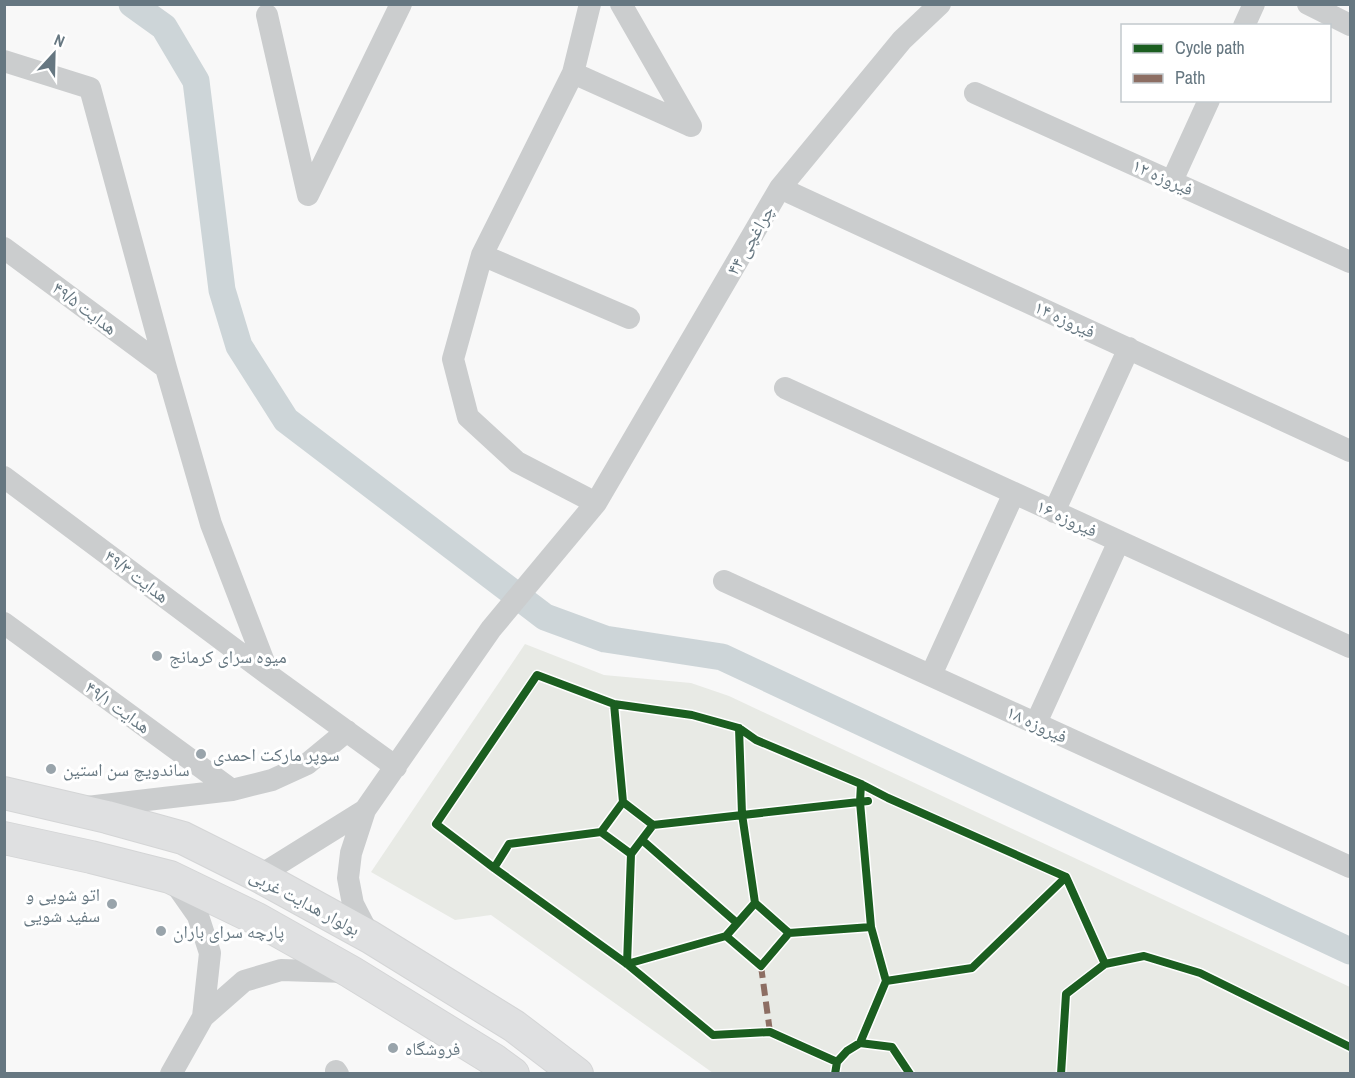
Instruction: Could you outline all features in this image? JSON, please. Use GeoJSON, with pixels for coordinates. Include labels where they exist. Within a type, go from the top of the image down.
{"type":"FeatureCollection","features":[{"type":"Feature","properties":{"kind":"main road","name":"بولوار هدایت غربی"},"geometry":{"type":"LineString","coordinates":[[4,793],[107,817],[183,838],[259,876],[370,937],[514,1026],[578,1074]]}},
{"type":"Feature","properties":{"kind":"main road","name":"بولوار هدایت غربی"},"geometry":{"type":"LineString","coordinates":[[4,838],[170,877],[257,919],[351,972],[513,1074]]}},
{"type":"Feature","properties":{"kind":"street"},"geometry":{"type":"LineString","coordinates":[[267,15],[308,195],[401,4]]}},
{"type":"Feature","properties":{"kind":"street"},"geometry":{"type":"LineString","coordinates":[[590,4],[573,73],[482,255],[453,359],[468,417],[517,462],[596,503]]}},
{"type":"Feature","properties":{"kind":"street"},"geometry":{"type":"LineString","coordinates":[[573,73],[692,126],[621,4]]}},
{"type":"Feature","properties":{"kind":"street","name":"چراغچی ۴۴"},"geometry":{"type":"LineString","coordinates":[[365,810],[491,629],[596,503],[780,188],[902,40],[940,4]]}},
{"type":"Feature","properties":{"kind":"street"},"geometry":{"type":"LineString","coordinates":[[1245,24],[1254,4]]}},
{"type":"Feature","properties":{"kind":"street"},"geometry":{"type":"LineString","coordinates":[[1308,4],[1350,25]]}},
{"type":"Feature","properties":{"kind":"street"},"geometry":{"type":"LineString","coordinates":[[4,61],[90,88],[211,524],[269,675]]}},
{"type":"Feature","properties":{"kind":"street","name":"فیروزه ۱۲"},"geometry":{"type":"LineString","coordinates":[[975,93],[1350,262]]}},
{"type":"Feature","properties":{"kind":"street"},"geometry":{"type":"LineString","coordinates":[[1172,181],[1208,102]]}},
{"type":"Feature","properties":{"kind":"street","name":"فیروزه ۱۴"},"geometry":{"type":"LineString","coordinates":[[780,188],[1350,451]]}},
{"type":"Feature","properties":{"kind":"street","name":"هدایت ۴۹/۵"},"geometry":{"type":"LineString","coordinates":[[4,248],[166,368]]}},
{"type":"Feature","properties":{"kind":"street"},"geometry":{"type":"LineString","coordinates":[[482,255],[629,318]]}},
{"type":"Feature","properties":{"kind":"street"},"geometry":{"type":"LineString","coordinates":[[1054,512],[1129,348]]}},
{"type":"Feature","properties":{"kind":"street","name":"فیروزه ۱۶"},"geometry":{"type":"LineString","coordinates":[[784,388],[1350,647]]}},
{"type":"Feature","properties":{"kind":"street","name":"هدایت ۴۹/۳"},"geometry":{"type":"LineString","coordinates":[[4,477],[396,767]]}},
{"type":"Feature","properties":{"kind":"street"},"geometry":{"type":"LineString","coordinates":[[931,675],[1014,493]]}},
{"type":"Feature","properties":{"kind":"street"},"geometry":{"type":"LineString","coordinates":[[1036,723],[1119,542]]}},
{"type":"Feature","properties":{"kind":"street","name":"فیروزه ۱۸"},"geometry":{"type":"LineString","coordinates":[[724,581],[1350,867]]}},
{"type":"Feature","properties":{"kind":"street","name":"هدایت ۴۹/۱"},"geometry":{"type":"LineString","coordinates":[[4,623],[232,790]]}},
{"type":"Feature","properties":{"kind":"street"},"geometry":{"type":"LineString","coordinates":[[71,809],[232,790],[272,780],[307,764],[347,731]]}},
{"type":"Feature","properties":{"kind":"street"},"geometry":{"type":"LineString","coordinates":[[259,876],[365,810]]}},
{"type":"Feature","properties":{"kind":"street"},"geometry":{"type":"LineString","coordinates":[[365,810],[351,853],[348,878],[353,904],[370,937]]}},
{"type":"Feature","properties":{"kind":"street"},"geometry":{"type":"LineString","coordinates":[[170,877],[198,916],[210,953],[202,1017]]}},
{"type":"Feature","properties":{"kind":"street"},"geometry":{"type":"LineString","coordinates":[[171,1074],[202,1017],[244,981],[281,970],[351,972]]}},
{"type":"Feature","properties":{"kind":"shaded area"},"geometry":{"type":"Polygon","coordinates":[[[525,644],[604,675],[691,683],[729,696],[1350,987],[1350,1073],[713,1073],[491,915],[455,920],[371,872],[525,644]]]}},
{"type":"Feature","properties":{"kind":"waterway"},"geometry":{"type":"LineString","coordinates":[[132,4],[164,27],[196,81],[222,290],[239,346],[286,420],[545,617],[605,639],[722,657],[1350,951]]}},
{"type":"Feature","properties":{"kind":"marked path"},"geometry":{"type":"LineString","coordinates":[[761,966],[770,1032]]}},
{"type":"Feature","properties":{"kind":"cycle path"},"geometry":{"type":"LineString","coordinates":[[837,1062],[770,1032],[713,1035],[627,964],[436,824],[537,675],[614,704],[692,715],[739,728],[756,740],[861,784],[1066,877],[1105,964]]}},
{"type":"Feature","properties":{"kind":"cycle path"},"geometry":{"type":"LineString","coordinates":[[614,704],[623,802]]}},
{"type":"Feature","properties":{"kind":"cycle path"},"geometry":{"type":"LineString","coordinates":[[739,728],[742,814],[755,903],[789,933],[761,966],[726,936],[755,903]]}},
{"type":"Feature","properties":{"kind":"cycle path"},"geometry":{"type":"LineString","coordinates":[[860,1043],[886,981],[871,927],[860,802],[861,784]]}},
{"type":"Feature","properties":{"kind":"cycle path"},"geometry":{"type":"LineString","coordinates":[[653,825],[868,801]]}},
{"type":"Feature","properties":{"kind":"cycle path"},"geometry":{"type":"LineString","coordinates":[[631,854],[601,832],[623,802],[653,825],[631,854],[627,964],[726,936]]}},
{"type":"Feature","properties":{"kind":"cycle path"},"geometry":{"type":"LineString","coordinates":[[494,868],[509,844],[601,832]]}},
{"type":"Feature","properties":{"kind":"cycle path"},"geometry":{"type":"LineString","coordinates":[[642,840],[737,923]]}},
{"type":"Feature","properties":{"kind":"cycle path"},"geometry":{"type":"LineString","coordinates":[[886,981],[972,968],[1066,877]]}},
{"type":"Feature","properties":{"kind":"cycle path"},"geometry":{"type":"LineString","coordinates":[[789,933],[871,927]]}},
{"type":"Feature","properties":{"kind":"cycle path"},"geometry":{"type":"LineString","coordinates":[[1061,1074],[1066,994],[1105,964],[1144,956],[1200,973],[1350,1047]]}},
{"type":"Feature","properties":{"kind":"cycle path"},"geometry":{"type":"LineString","coordinates":[[835,1074],[837,1062],[847,1051],[860,1043],[892,1047],[910,1074]]}},
{"type":"Feature","properties":{"kind":"place","name":"میوه سرای کرمانج"},"geometry":{"type":"Point","coordinates":[157,656]}},
{"type":"Feature","properties":{"kind":"place","name":"سوپر مارکت احمدی"},"geometry":{"type":"Point","coordinates":[201,754]}},
{"type":"Feature","properties":{"kind":"place","name":"ساندویچ سن استین"},"geometry":{"type":"Point","coordinates":[51,769]}},
{"type":"Feature","properties":{"kind":"place","name":"اتو شویی و سفید شویی"},"geometry":{"type":"Point","coordinates":[112,904]}},
{"type":"Feature","properties":{"kind":"place","name":"پارچه سرای باران"},"geometry":{"type":"Point","coordinates":[161,931]}},
{"type":"Feature","properties":{"kind":"place","name":"فروشگاه"},"geometry":{"type":"Point","coordinates":[393,1048]}}]}
